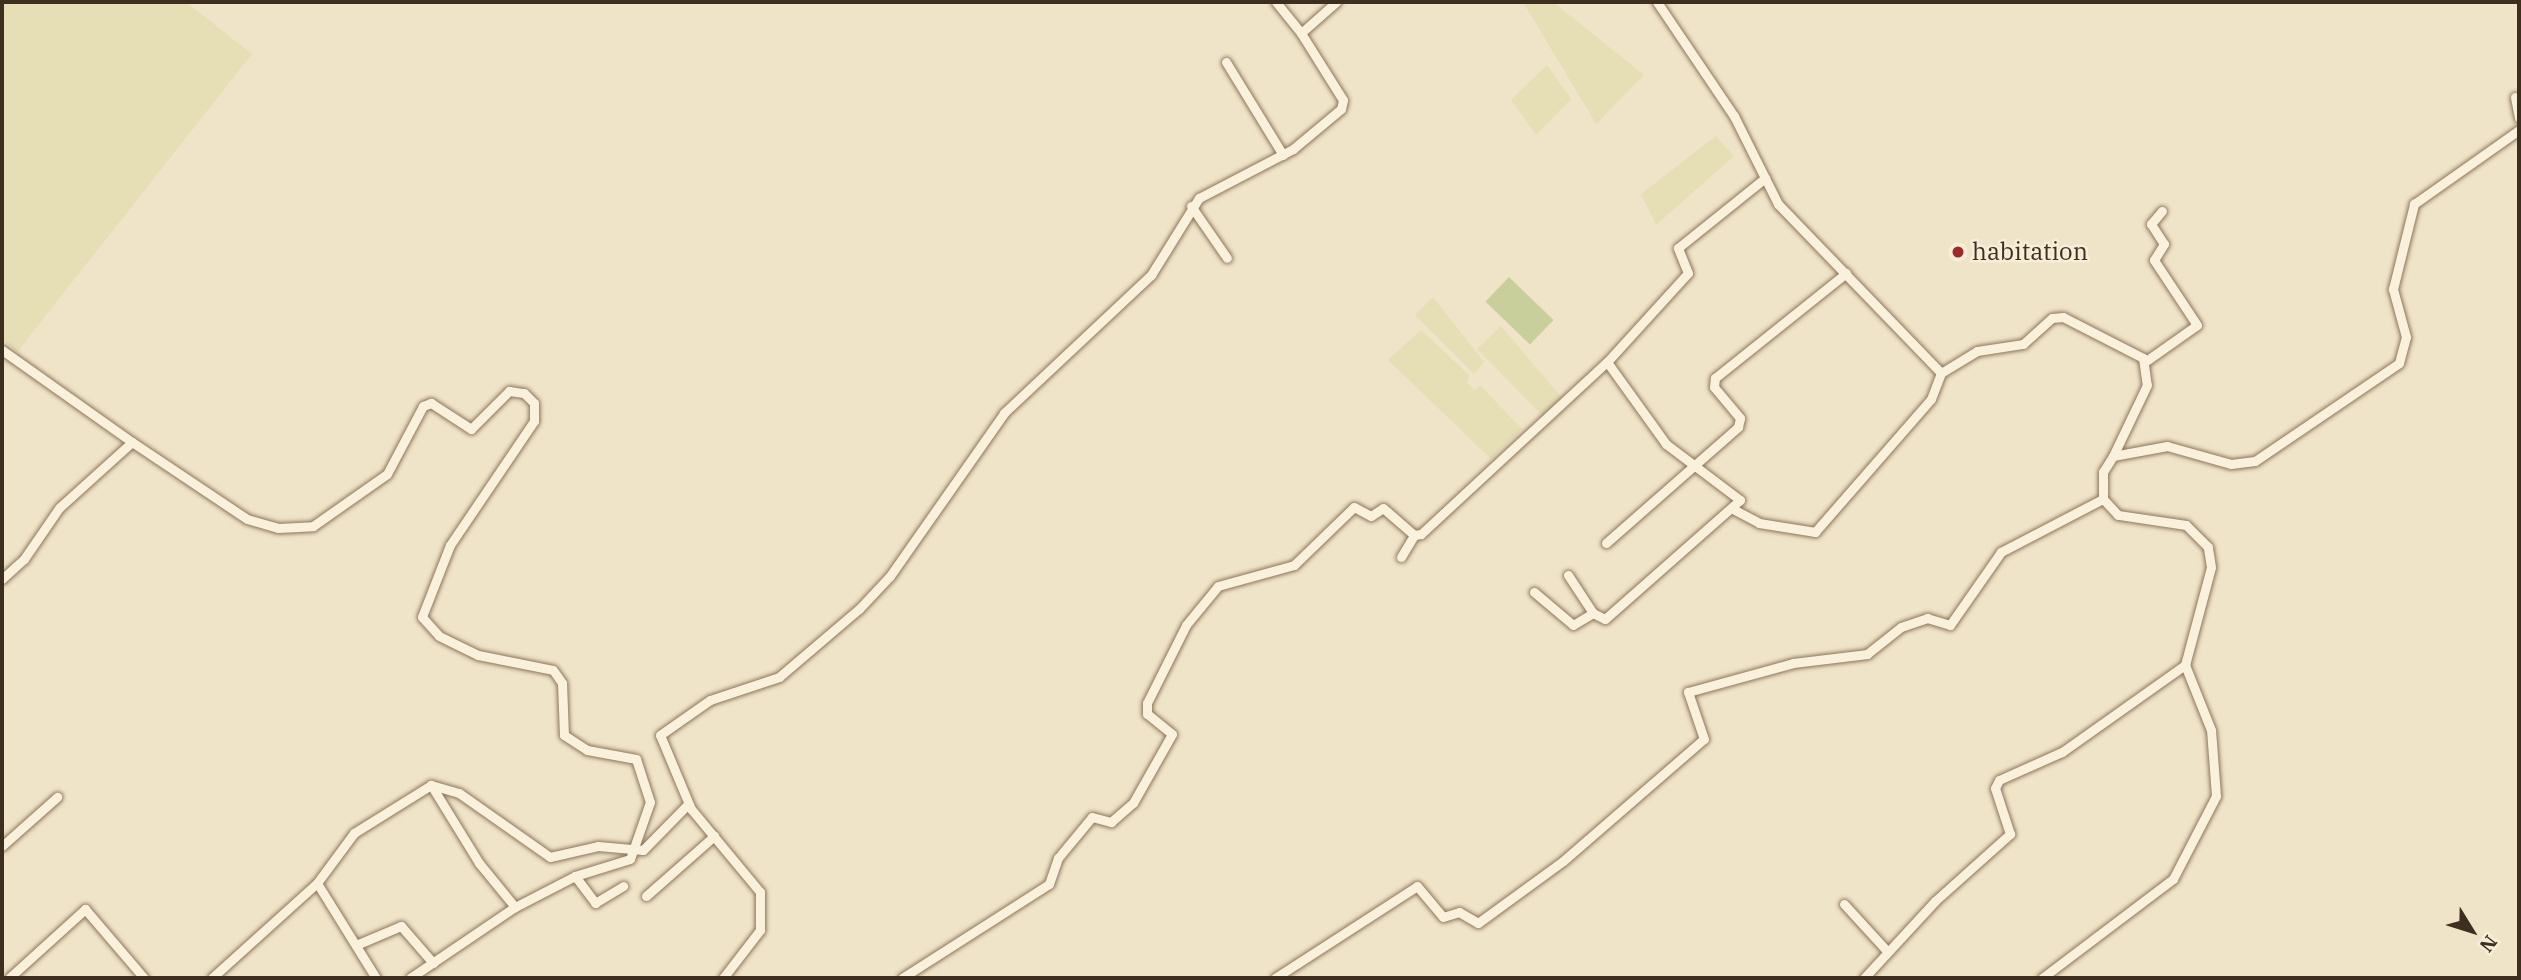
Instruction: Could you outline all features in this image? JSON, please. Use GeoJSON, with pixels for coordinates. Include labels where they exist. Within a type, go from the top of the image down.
{"type":"FeatureCollection","features":[{"type":"Feature","properties":{"kind":"street"},"geometry":{"type":"LineString","coordinates":[[723,978],[753,946],[762,903],[754,883],[688,804],[685,784],[660,744],[662,732],[710,700],[779,677],[868,601],[1004,413],[1151,275],[1191,206],[1219,185],[1283,155],[1343,105],[1301,33],[1276,2]]}},
{"type":"Feature","properties":{"kind":"street"},"geometry":{"type":"LineString","coordinates":[[1301,33],[1336,2]]}},
{"type":"Feature","properties":{"kind":"street"},"geometry":{"type":"LineString","coordinates":[[1657,2],[1734,116],[1778,204],[1941,373]]}},
{"type":"Feature","properties":{"kind":"street"},"geometry":{"type":"LineString","coordinates":[[1226,62],[1283,155]]}},
{"type":"Feature","properties":{"kind":"street"},"geometry":{"type":"LineString","coordinates":[[2515,97],[2519,118]]}},
{"type":"Feature","properties":{"kind":"street"},"geometry":{"type":"LineString","coordinates":[[2113,456],[2167,446],[2248,463],[2399,363],[2406,337],[2393,289],[2414,204],[2519,130]]}},
{"type":"Feature","properties":{"kind":"street"},"geometry":{"type":"LineString","coordinates":[[1401,557],[1414,536],[1607,362],[1688,273],[1678,248],[1765,178]]}},
{"type":"Feature","properties":{"kind":"street"},"geometry":{"type":"LineString","coordinates":[[1191,206],[1227,258]]}},
{"type":"Feature","properties":{"kind":"street"},"geometry":{"type":"LineString","coordinates":[[2146,361],[2197,325],[2154,260],[2164,244],[2151,224],[2162,211]]}},
{"type":"Feature","properties":{"kind":"street"},"geometry":{"type":"LineString","coordinates":[[1606,543],[1699,468],[1741,421],[1714,387],[1715,378],[1846,274]]}},
{"type":"Feature","properties":{"kind":"street"},"geometry":{"type":"LineString","coordinates":[[1733,509],[1759,523],[1815,532],[1931,399],[1941,373],[1977,351],[2023,344],[2052,318],[2063,317],[2146,361]]}},
{"type":"Feature","properties":{"kind":"street"},"geometry":{"type":"LineString","coordinates":[[2,350],[247,519],[278,528],[313,526],[387,474],[423,406],[431,403],[471,429],[509,391],[524,393],[534,402],[534,421],[450,545],[422,617],[439,636],[478,655],[553,670],[564,695],[559,720],[572,743],[636,760],[650,802],[636,850],[629,859],[575,876],[515,907],[410,978]]}},
{"type":"Feature","properties":{"kind":"street"},"geometry":{"type":"LineString","coordinates":[[2042,978],[2173,879],[2209,819],[2217,757],[2185,665],[2211,567],[2208,547],[2186,525],[2123,517],[2103,499],[2103,472],[2147,385],[2146,361]]}},
{"type":"Feature","properties":{"kind":"street"},"geometry":{"type":"LineString","coordinates":[[1568,575],[1593,613],[1607,618],[1733,509],[1738,495],[1664,441],[1607,362]]}},
{"type":"Feature","properties":{"kind":"street"},"geometry":{"type":"LineString","coordinates":[[2,579],[24,559],[59,508],[132,442]]}},
{"type":"Feature","properties":{"kind":"street"},"geometry":{"type":"LineString","coordinates":[[1275,978],[1417,886],[1443,917],[1459,912],[1478,923],[1563,861],[1704,739],[1688,692],[1800,662],[1867,654],[1901,627],[1927,618],[1950,625],[2001,552],[2103,499]]}},
{"type":"Feature","properties":{"kind":"street"},"geometry":{"type":"LineString","coordinates":[[902,978],[1049,884],[1058,858],[1092,817],[1111,822],[1133,803],[1171,734],[1147,714],[1147,704],[1186,625],[1218,586],[1294,565],[1354,507],[1371,516],[1383,508],[1414,536]]}},
{"type":"Feature","properties":{"kind":"street"},"geometry":{"type":"LineString","coordinates":[[1534,592],[1573,625],[1593,613]]}},
{"type":"Feature","properties":{"kind":"street"},"geometry":{"type":"LineString","coordinates":[[1864,978],[1887,951],[2010,834],[1995,788],[1999,780],[2062,752],[2185,665]]}},
{"type":"Feature","properties":{"kind":"street"},"geometry":{"type":"LineString","coordinates":[[212,978],[317,883],[354,832],[431,785],[459,793],[550,857],[598,846],[636,850],[653,842],[688,804]]}},
{"type":"Feature","properties":{"kind":"street"},"geometry":{"type":"LineString","coordinates":[[431,785],[478,863],[515,907]]}},
{"type":"Feature","properties":{"kind":"street"},"geometry":{"type":"LineString","coordinates":[[2,846],[57,797]]}},
{"type":"Feature","properties":{"kind":"street"},"geometry":{"type":"LineString","coordinates":[[646,896],[714,836]]}},
{"type":"Feature","properties":{"kind":"street"},"geometry":{"type":"LineString","coordinates":[[575,876],[594,903],[623,886]]}},
{"type":"Feature","properties":{"kind":"street"},"geometry":{"type":"LineString","coordinates":[[317,883],[376,978]]}},
{"type":"Feature","properties":{"kind":"street"},"geometry":{"type":"LineString","coordinates":[[1844,904],[1887,951]]}},
{"type":"Feature","properties":{"kind":"street"},"geometry":{"type":"LineString","coordinates":[[9,978],[85,909],[144,978]]}},
{"type":"Feature","properties":{"kind":"street"},"geometry":{"type":"LineString","coordinates":[[356,945],[401,926],[433,963]]}},
{"type":"Feature","properties":{"kind":"shaded area"},"geometry":{"type":"Polygon","coordinates":[[[2,2],[186,2],[252,54],[17,352],[2,339],[2,2]]]}},
{"type":"Feature","properties":{"kind":"shaded area"},"geometry":{"type":"Polygon","coordinates":[[[1523,2],[1553,2],[1644,75],[1596,124],[1523,2]]]}},
{"type":"Feature","properties":{"kind":"shaded area"},"geometry":{"type":"Polygon","coordinates":[[[1547,65],[1571,99],[1536,135],[1511,100],[1547,65]]]}},
{"type":"Feature","properties":{"kind":"shaded area"},"geometry":{"type":"Polygon","coordinates":[[[1716,136],[1734,156],[1656,225],[1641,194],[1716,136]]]}},
{"type":"Feature","properties":{"kind":"shaded area"},"geometry":{"type":"Polygon","coordinates":[[[1433,297],[1484,362],[1474,374],[1415,315],[1433,297]]]}},
{"type":"Feature","properties":{"kind":"shaded area"},"geometry":{"type":"Polygon","coordinates":[[[1501,326],[1562,398],[1543,416],[1477,349],[1501,326]]]}},
{"type":"Feature","properties":{"kind":"shaded area"},"geometry":{"type":"Polygon","coordinates":[[[1421,330],[1469,375],[1467,383],[1475,390],[1480,385],[1522,429],[1491,459],[1388,360],[1421,330]]]}},
{"type":"Feature","properties":{"kind":"green space"},"geometry":{"type":"Polygon","coordinates":[[[1509,277],[1554,320],[1530,345],[1485,301],[1509,277]]]}},
{"type":"Feature","properties":{"kind":"place","name":"habitation"},"geometry":{"type":"Point","coordinates":[1958,252]}}]}
